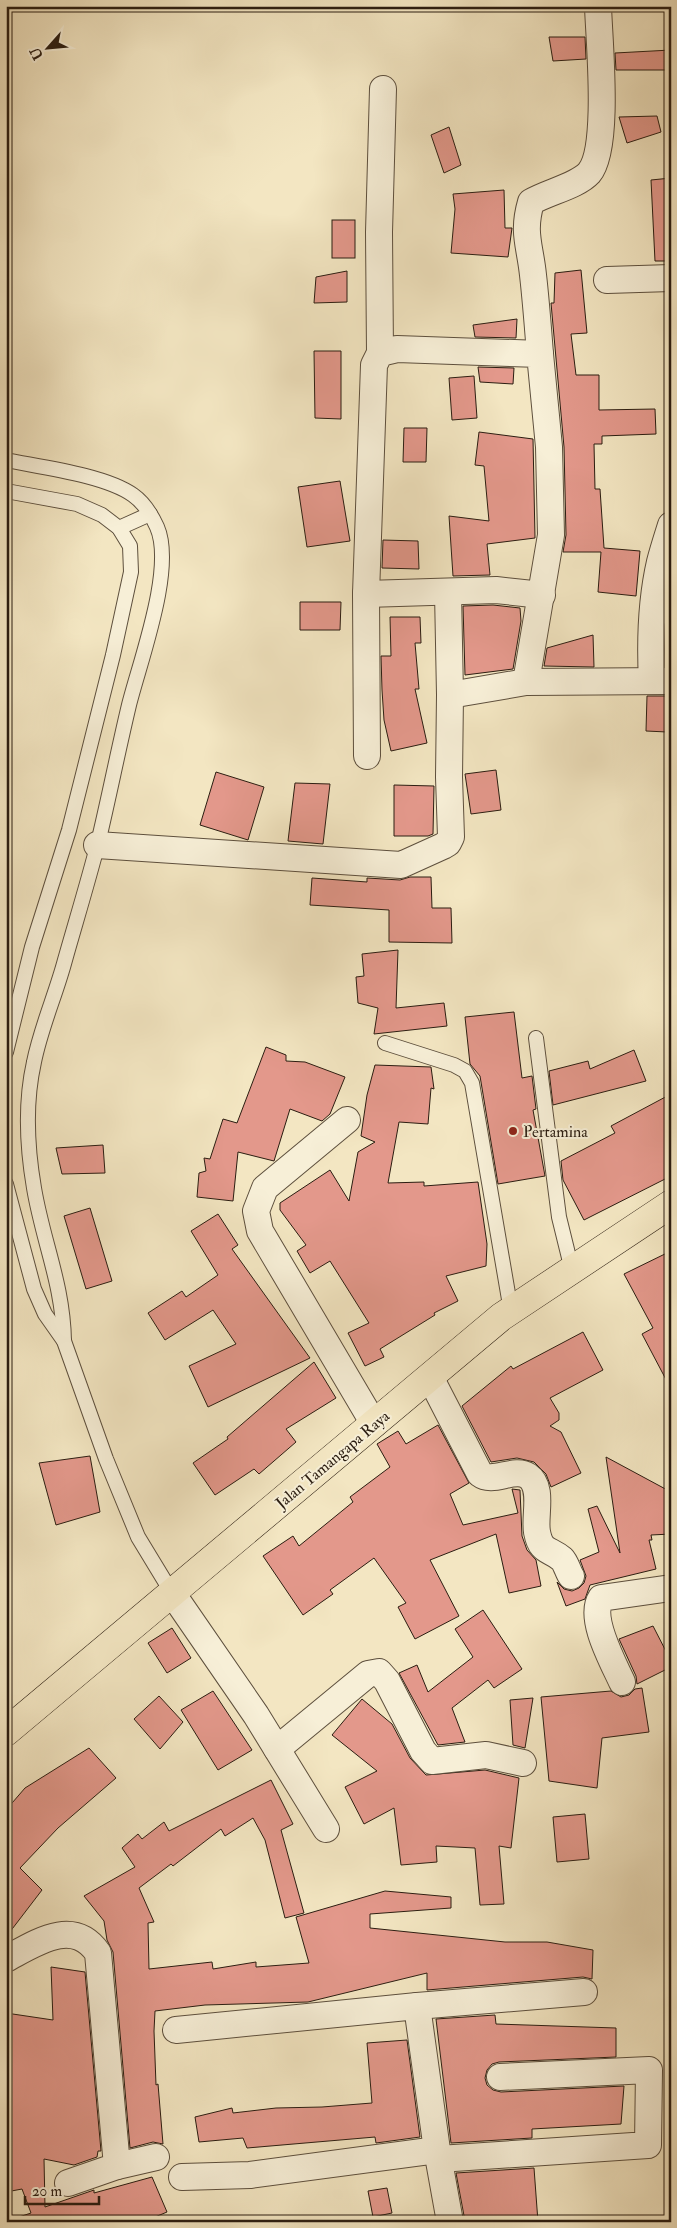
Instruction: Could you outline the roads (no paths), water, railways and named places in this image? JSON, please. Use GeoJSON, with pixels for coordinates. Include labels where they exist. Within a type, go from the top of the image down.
{"type":"FeatureCollection","features":[{"type":"Feature","properties":{"kind":"main road","name":"Jalan Tamangapa Raya"},"geometry":{"type":"LineString","coordinates":[[6,1732],[511,1311],[671,1204]]}},
{"type":"Feature","properties":{"kind":"street"},"geometry":{"type":"LineString","coordinates":[[526,682],[551,535],[549,448],[533,272],[526,240],[526,219],[531,202],[549,192],[570,185],[588,173],[596,162],[599,142],[601,80],[598,6]]}},
{"type":"Feature","properties":{"kind":"street"},"geometry":{"type":"LineString","coordinates":[[368,756],[366,594],[374,365],[380,353],[379,232],[383,90]]}},
{"type":"Feature","properties":{"kind":"street"},"geometry":{"type":"LineString","coordinates":[[607,280],[671,278]]}},
{"type":"Feature","properties":{"kind":"street"},"geometry":{"type":"LineString","coordinates":[[380,353],[397,349],[540,354]]}},
{"type":"Feature","properties":{"kind":"street"},"geometry":{"type":"LineString","coordinates":[[450,695],[526,682],[662,681],[650,645],[660,562],[671,525]]}},
{"type":"Feature","properties":{"kind":"street"},"geometry":{"type":"LineString","coordinates":[[366,594],[496,590],[542,595]]}},
{"type":"Feature","properties":{"kind":"street"},"geometry":{"type":"LineString","coordinates":[[98,845],[401,865],[448,843],[451,837],[448,777],[450,695],[448,592]]}},
{"type":"Feature","properties":{"kind":"street"},"geometry":{"type":"LineString","coordinates":[[346,1120],[266,1188],[256,1211],[260,1231],[374,1424]]}},
{"type":"Feature","properties":{"kind":"street"},"geometry":{"type":"LineString","coordinates":[[430,1377],[480,1474],[486,1477],[522,1473],[531,1478],[537,1491],[537,1531],[541,1544],[549,1553],[562,1559],[571,1576]]}},
{"type":"Feature","properties":{"kind":"street"},"geometry":{"type":"LineString","coordinates":[[622,1682],[596,1616],[598,1603],[601,1598],[671,1588]]}},
{"type":"Feature","properties":{"kind":"street"},"geometry":{"type":"LineString","coordinates":[[172,1593],[277,1749],[326,1829]]}},
{"type":"Feature","properties":{"kind":"street"},"geometry":{"type":"LineString","coordinates":[[277,1749],[368,1674],[379,1672],[387,1681],[423,1751],[432,1762],[486,1755],[523,1763]]}},
{"type":"Feature","properties":{"kind":"street"},"geometry":{"type":"LineString","coordinates":[[6,1959],[45,1938],[72,1934],[90,1941],[98,1953],[117,2166]]}},
{"type":"Feature","properties":{"kind":"street"},"geometry":{"type":"LineString","coordinates":[[176,2030],[417,2006],[584,1992]]}},
{"type":"Feature","properties":{"kind":"street"},"geometry":{"type":"LineString","coordinates":[[417,2006],[438,2154],[450,2222]]}},
{"type":"Feature","properties":{"kind":"street"},"geometry":{"type":"LineString","coordinates":[[182,2177],[250,2175],[438,2154],[648,2145],[649,2070],[500,2077]]}},
{"type":"Feature","properties":{"kind":"street"},"geometry":{"type":"LineString","coordinates":[[68,2183],[117,2166],[156,2157]]}},
{"type":"Feature","properties":{"kind":"lane"},"geometry":{"type":"LineString","coordinates":[[6,460],[96,479],[133,495],[150,514],[158,528],[162,544],[162,569],[98,845],[34,1062],[29,1100],[29,1136],[34,1188],[56,1272],[64,1312],[64,1341]]}},
{"type":"Feature","properties":{"kind":"lane"},"geometry":{"type":"LineString","coordinates":[[6,491],[77,504],[102,515],[119,528],[130,546],[131,572],[113,655],[99,701],[68,830],[32,947],[6,1052]]}},
{"type":"Feature","properties":{"kind":"lane"},"geometry":{"type":"LineString","coordinates":[[119,528],[150,514]]}},
{"type":"Feature","properties":{"kind":"lane"},"geometry":{"type":"LineString","coordinates":[[536,1038],[558,1217],[572,1270]]}},
{"type":"Feature","properties":{"kind":"lane"},"geometry":{"type":"LineString","coordinates":[[385,1043],[454,1064],[465,1071],[472,1083],[511,1311]]}},
{"type":"Feature","properties":{"kind":"lane"},"geometry":{"type":"LineString","coordinates":[[6,1184],[34,1289],[45,1314],[64,1341],[106,1459],[138,1537],[172,1593]]}},
{"type":"Feature","properties":{"kind":"place","name":"Pertamina"},"geometry":{"type":"Point","coordinates":[513,1131]}}]}
